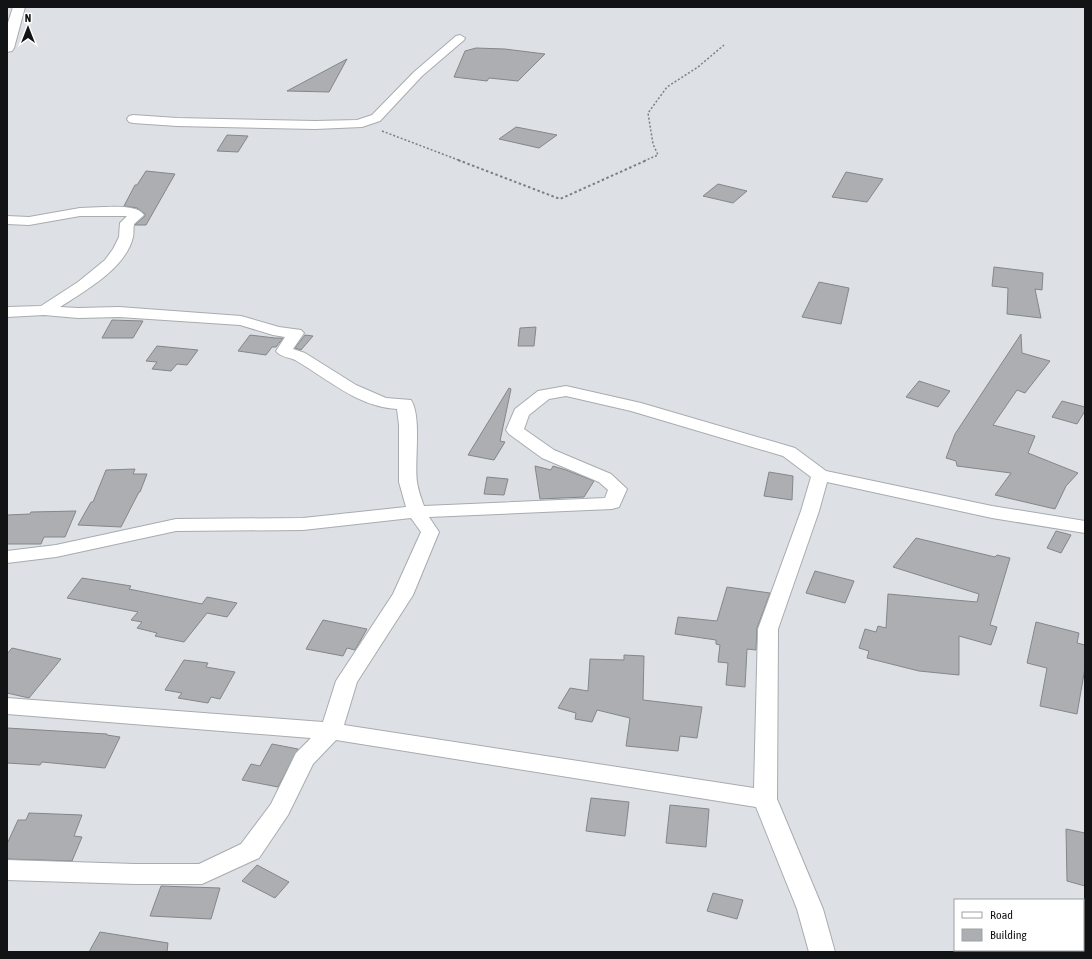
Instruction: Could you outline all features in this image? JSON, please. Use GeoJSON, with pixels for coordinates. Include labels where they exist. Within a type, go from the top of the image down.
{"type":"FeatureCollection","features":[{"type":"Feature","properties":{"kind":"street"},"geometry":{"type":"LineString","coordinates":[[7,48],[20,7]]}},
{"type":"Feature","properties":{"kind":"street"},"geometry":{"type":"LineString","coordinates":[[133,119],[177,122],[315,125],[358,124],[376,118],[418,74],[460,38]]}},
{"type":"Feature","properties":{"kind":"street"},"geometry":{"type":"LineString","coordinates":[[7,220],[29,221],[80,212],[104,211],[129,212],[137,215],[128,223],[124,244],[104,270],[44,310]]}},
{"type":"Feature","properties":{"kind":"street"},"geometry":{"type":"LineString","coordinates":[[7,312],[44,310],[78,313],[119,312],[241,321],[278,332],[296,333],[284,351],[299,356],[350,388],[383,403],[405,404],[408,425],[408,482],[416,512],[430,532],[403,595],[347,681],[331,731],[304,759],[280,809],[250,851],[202,874],[135,874],[7,870]]}},
{"type":"Feature","properties":{"kind":"street"},"geometry":{"type":"LineString","coordinates":[[7,557],[56,551],[176,525],[303,524],[416,512],[612,503],[618,489],[605,478],[548,454],[515,430],[521,413],[544,395],[566,391],[635,407],[789,452],[820,475],[992,512],[1085,527]]}},
{"type":"Feature","properties":{"kind":"street"},"geometry":{"type":"LineString","coordinates":[[820,475],[810,511],[768,629],[765,799],[810,909],[822,952]]}},
{"type":"Feature","properties":{"kind":"street"},"geometry":{"type":"LineString","coordinates":[[7,706],[331,731],[765,799]]}},
{"type":"Feature","properties":{"kind":"path"},"geometry":{"type":"LineString","coordinates":[[358,124],[376,129],[560,199],[658,155],[653,144],[648,113],[667,87],[698,67],[724,45]]}},
{"type":"Feature","properties":{"kind":"building"},"geometry":{"type":"Polygon","coordinates":[[[476,48],[505,49],[545,54],[518,81],[489,78],[487,81],[454,77],[465,51],[476,48]]]}},
{"type":"Feature","properties":{"kind":"building"},"geometry":{"type":"Polygon","coordinates":[[[347,59],[329,92],[287,91],[347,59]]]}},
{"type":"Feature","properties":{"kind":"building"},"geometry":{"type":"Polygon","coordinates":[[[516,127],[557,135],[539,148],[499,139],[516,127]]]}},
{"type":"Feature","properties":{"kind":"building"},"geometry":{"type":"Polygon","coordinates":[[[227,135],[248,136],[238,152],[217,151],[227,135]]]}},
{"type":"Feature","properties":{"kind":"building"},"geometry":{"type":"Polygon","coordinates":[[[146,171],[175,174],[146,225],[135,225],[145,216],[145,214],[137,208],[124,206],[135,185],[137,185],[146,171]]]}},
{"type":"Feature","properties":{"kind":"building"},"geometry":{"type":"Polygon","coordinates":[[[846,172],[883,179],[867,202],[832,197],[846,172]]]}},
{"type":"Feature","properties":{"kind":"building"},"geometry":{"type":"Polygon","coordinates":[[[718,184],[747,191],[733,203],[703,196],[718,184]]]}},
{"type":"Feature","properties":{"kind":"building"},"geometry":{"type":"Polygon","coordinates":[[[994,267],[1043,273],[1042,290],[1035,289],[1041,318],[1007,314],[1008,288],[992,286],[994,267]]]}},
{"type":"Feature","properties":{"kind":"building"},"geometry":{"type":"Polygon","coordinates":[[[819,282],[849,288],[841,324],[802,317],[819,282]]]}},
{"type":"Feature","properties":{"kind":"building"},"geometry":{"type":"Polygon","coordinates":[[[112,320],[143,321],[133,338],[102,338],[112,320]]]}},
{"type":"Feature","properties":{"kind":"building"},"geometry":{"type":"Polygon","coordinates":[[[536,327],[534,346],[518,346],[520,328],[536,327]]]}},
{"type":"Feature","properties":{"kind":"building"},"geometry":{"type":"Polygon","coordinates":[[[1021,334],[1022,353],[1050,361],[1025,393],[1017,390],[993,425],[1035,436],[1028,453],[1078,473],[1066,486],[1055,509],[995,495],[1011,473],[957,466],[956,461],[946,458],[955,434],[1021,334]]]}},
{"type":"Feature","properties":{"kind":"building"},"geometry":{"type":"Polygon","coordinates":[[[250,335],[283,338],[276,347],[272,347],[266,355],[238,351],[250,335]]]}},
{"type":"Feature","properties":{"kind":"building"},"geometry":{"type":"Polygon","coordinates":[[[305,335],[313,336],[301,350],[295,348],[305,335]]]}},
{"type":"Feature","properties":{"kind":"building"},"geometry":{"type":"Polygon","coordinates":[[[157,346],[198,350],[187,365],[177,364],[171,371],[152,369],[157,362],[146,361],[157,346]]]}},
{"type":"Feature","properties":{"kind":"building"},"geometry":{"type":"Polygon","coordinates":[[[919,381],[950,391],[938,407],[906,397],[919,381]]]}},
{"type":"Feature","properties":{"kind":"building"},"geometry":{"type":"Polygon","coordinates":[[[509,388],[511,389],[500,441],[505,442],[494,460],[468,455],[509,388]]]}},
{"type":"Feature","properties":{"kind":"building"},"geometry":{"type":"Polygon","coordinates":[[[1062,401],[1085,407],[1085,411],[1077,424],[1052,417],[1062,401]]]}},
{"type":"Feature","properties":{"kind":"building"},"geometry":{"type":"Polygon","coordinates":[[[535,466],[551,470],[553,466],[594,481],[584,497],[540,499],[535,466]]]}},
{"type":"Feature","properties":{"kind":"building"},"geometry":{"type":"Polygon","coordinates":[[[135,469],[133,474],[147,474],[140,492],[121,527],[78,525],[91,502],[93,502],[106,470],[135,469]]]}},
{"type":"Feature","properties":{"kind":"building"},"geometry":{"type":"Polygon","coordinates":[[[769,472],[793,476],[792,500],[764,496],[769,472]]]}},
{"type":"Feature","properties":{"kind":"building"},"geometry":{"type":"Polygon","coordinates":[[[487,477],[508,479],[504,495],[484,494],[487,477]]]}},
{"type":"Feature","properties":{"kind":"building"},"geometry":{"type":"Polygon","coordinates":[[[76,511],[65,537],[44,537],[41,544],[7,544],[7,515],[30,514],[31,512],[76,511]]]}},
{"type":"Feature","properties":{"kind":"building"},"geometry":{"type":"Polygon","coordinates":[[[1056,531],[1071,535],[1061,553],[1047,548],[1056,531]]]}},
{"type":"Feature","properties":{"kind":"building"},"geometry":{"type":"Polygon","coordinates":[[[916,538],[995,557],[997,555],[1010,558],[990,625],[997,627],[991,645],[959,636],[959,675],[919,671],[867,658],[869,651],[859,648],[865,629],[876,632],[878,626],[886,628],[888,594],[977,602],[979,594],[893,567],[916,538]]]}},
{"type":"Feature","properties":{"kind":"building"},"geometry":{"type":"Polygon","coordinates":[[[815,571],[854,581],[845,603],[806,593],[815,571]]]}},
{"type":"Feature","properties":{"kind":"building"},"geometry":{"type":"Polygon","coordinates":[[[82,578],[131,586],[129,589],[202,604],[207,597],[237,603],[227,617],[207,613],[184,642],[155,636],[157,633],[137,628],[142,622],[131,620],[138,612],[67,598],[82,578]]]}},
{"type":"Feature","properties":{"kind":"building"},"geometry":{"type":"Polygon","coordinates":[[[727,587],[770,593],[757,628],[756,650],[747,649],[745,687],[726,685],[728,663],[718,662],[720,645],[716,644],[716,640],[675,634],[678,617],[717,621],[727,587]]]}},
{"type":"Feature","properties":{"kind":"building"},"geometry":{"type":"Polygon","coordinates":[[[323,620],[367,629],[355,650],[347,648],[343,656],[306,649],[323,620]]]}},
{"type":"Feature","properties":{"kind":"building"},"geometry":{"type":"Polygon","coordinates":[[[1036,622],[1079,633],[1077,643],[1085,645],[1085,668],[1077,714],[1040,706],[1047,668],[1027,663],[1036,622]]]}},
{"type":"Feature","properties":{"kind":"building"},"geometry":{"type":"Polygon","coordinates":[[[12,648],[61,659],[29,698],[7,693],[7,654],[12,648]]]}},
{"type":"Feature","properties":{"kind":"building"},"geometry":{"type":"Polygon","coordinates":[[[624,655],[644,656],[643,700],[702,707],[697,738],[680,736],[678,751],[626,746],[630,718],[597,710],[592,722],[575,719],[576,713],[558,708],[570,688],[588,691],[590,659],[624,660],[624,655]]]}},
{"type":"Feature","properties":{"kind":"building"},"geometry":{"type":"Polygon","coordinates":[[[184,660],[208,663],[206,667],[235,672],[220,699],[211,697],[208,703],[178,698],[182,693],[165,690],[184,660]]]}},
{"type":"Feature","properties":{"kind":"building"},"geometry":{"type":"Polygon","coordinates":[[[7,728],[107,734],[120,737],[105,768],[42,762],[40,765],[7,763],[7,728]]]}},
{"type":"Feature","properties":{"kind":"building"},"geometry":{"type":"Polygon","coordinates":[[[272,744],[298,749],[278,787],[242,780],[251,764],[260,766],[272,744]]]}},
{"type":"Feature","properties":{"kind":"building"},"geometry":{"type":"Polygon","coordinates":[[[591,798],[629,802],[625,836],[586,831],[591,798]]]}},
{"type":"Feature","properties":{"kind":"building"},"geometry":{"type":"Polygon","coordinates":[[[670,805],[709,809],[706,847],[666,843],[670,805]]]}},
{"type":"Feature","properties":{"kind":"building"},"geometry":{"type":"Polygon","coordinates":[[[29,813],[82,815],[74,836],[82,837],[72,861],[7,859],[7,844],[18,820],[26,820],[29,813]]]}},
{"type":"Feature","properties":{"kind":"building"},"geometry":{"type":"Polygon","coordinates":[[[1066,829],[1085,833],[1085,886],[1067,881],[1066,829]]]}},
{"type":"Feature","properties":{"kind":"building"},"geometry":{"type":"Polygon","coordinates":[[[257,865],[289,882],[275,898],[242,881],[257,865]]]}},
{"type":"Feature","properties":{"kind":"building"},"geometry":{"type":"Polygon","coordinates":[[[161,886],[220,888],[211,919],[150,916],[161,886]]]}},
{"type":"Feature","properties":{"kind":"building"},"geometry":{"type":"Polygon","coordinates":[[[713,893],[743,900],[737,919],[707,911],[713,893]]]}},
{"type":"Feature","properties":{"kind":"building"},"geometry":{"type":"Polygon","coordinates":[[[100,932],[168,943],[167,952],[89,952],[100,932]]]}}]}
